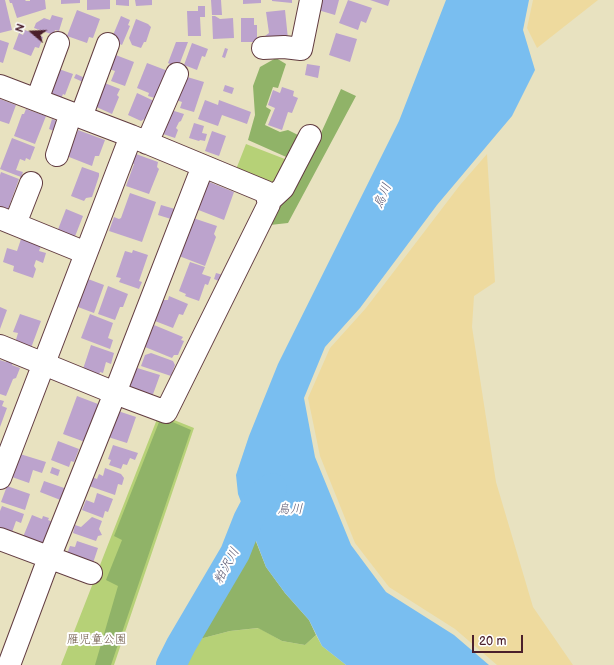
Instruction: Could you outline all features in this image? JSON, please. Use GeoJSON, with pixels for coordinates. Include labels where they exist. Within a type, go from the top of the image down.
{"type":"FeatureCollection","features":[{"type":"Feature","properties":{"kind":"street"},"geometry":{"type":"LineString","coordinates":[[263,48],[284,47],[301,49],[311,0]]}},
{"type":"Feature","properties":{"kind":"street"},"geometry":{"type":"LineString","coordinates":[[37,100],[58,44]]}},
{"type":"Feature","properties":{"kind":"street"},"geometry":{"type":"LineString","coordinates":[[57,155],[108,44]]}},
{"type":"Feature","properties":{"kind":"street"},"geometry":{"type":"LineString","coordinates":[[0,478],[86,252],[139,139],[177,74]]}},
{"type":"Feature","properties":{"kind":"street"},"geometry":{"type":"LineString","coordinates":[[0,86],[139,139],[266,192],[269,202]]}},
{"type":"Feature","properties":{"kind":"street"},"geometry":{"type":"LineString","coordinates":[[0,346],[166,412],[269,202],[283,188],[310,136]]}},
{"type":"Feature","properties":{"kind":"street"},"geometry":{"type":"LineString","coordinates":[[9,665],[49,558],[203,166]]}},
{"type":"Feature","properties":{"kind":"street"},"geometry":{"type":"LineString","coordinates":[[31,183],[8,221],[86,252]]}},
{"type":"Feature","properties":{"kind":"street"},"geometry":{"type":"LineString","coordinates":[[0,539],[90,573]]}},
{"type":"Feature","properties":{"kind":"green space"},"geometry":{"type":"Polygon","coordinates":[[[276,58],[286,64],[278,88],[273,87],[266,107],[271,110],[265,125],[280,132],[288,130],[316,144],[341,89],[356,96],[288,223],[270,225],[293,160],[248,140],[255,115],[253,86],[260,67],[276,58]]]}},
{"type":"Feature","properties":{"kind":"green space"},"geometry":{"type":"Polygon","coordinates":[[[246,144],[290,161],[271,189],[235,172],[246,144]]]}},
{"type":"Feature","properties":{"kind":"green space","name":"雁児童公園"},"geometry":{"type":"Polygon","coordinates":[[[159,414],[194,428],[114,665],[61,665],[159,414]]]}},
{"type":"Feature","properties":{"kind":"green space","name":"雁児童公園"},"geometry":{"type":"Polygon","coordinates":[[[161,417],[191,430],[111,665],[95,665],[118,586],[106,580],[122,540],[114,536],[161,417]]]}},
{"type":"Feature","properties":{"kind":"green space"},"geometry":{"type":"Polygon","coordinates":[[[251,529],[266,567],[285,593],[309,620],[316,635],[305,645],[282,641],[258,628],[230,631],[192,641],[212,600],[251,529]]]}},
{"type":"Feature","properties":{"kind":"green space"},"geometry":{"type":"Polygon","coordinates":[[[259,628],[282,641],[305,645],[316,635],[322,646],[346,665],[182,665],[192,641],[230,631],[259,628]]]}},
{"type":"Feature","properties":{"kind":"sand"},"geometry":{"type":"Polygon","coordinates":[[[533,0],[598,0],[537,48],[527,28],[533,0]]]}},
{"type":"Feature","properties":{"kind":"sand"},"geometry":{"type":"Polygon","coordinates":[[[487,154],[495,282],[474,296],[472,327],[496,482],[533,607],[573,665],[497,665],[455,629],[389,587],[355,543],[320,456],[308,398],[330,348],[366,308],[460,185],[487,154]]]}},
{"type":"Feature","properties":{"kind":"water","name":"烏川"},"geometry":{"type":"Polygon","coordinates":[[[446,0],[529,0],[523,30],[535,70],[512,116],[437,205],[360,308],[325,347],[304,398],[315,457],[351,545],[386,592],[454,635],[489,665],[346,665],[322,646],[309,620],[285,593],[266,567],[238,494],[236,475],[249,436],[278,364],[399,121],[446,0]]]}},
{"type":"Feature","properties":{"kind":"building"},"geometry":{"type":"Polygon","coordinates":[[[0,0],[5,0],[12,30],[0,33],[0,0]]]}},
{"type":"Feature","properties":{"kind":"building"},"geometry":{"type":"Polygon","coordinates":[[[9,0],[45,0],[46,9],[17,18],[12,3],[10,3],[9,0]]]}},
{"type":"Feature","properties":{"kind":"building"},"geometry":{"type":"Polygon","coordinates":[[[61,0],[80,0],[80,3],[61,4],[61,0]]]}},
{"type":"Feature","properties":{"kind":"building"},"geometry":{"type":"Polygon","coordinates":[[[87,0],[110,0],[110,9],[87,10],[87,0]]]}},
{"type":"Feature","properties":{"kind":"building"},"geometry":{"type":"Polygon","coordinates":[[[116,0],[129,0],[129,6],[116,5],[116,0]]]}},
{"type":"Feature","properties":{"kind":"building"},"geometry":{"type":"Polygon","coordinates":[[[135,0],[152,0],[152,5],[136,6],[135,0]]]}},
{"type":"Feature","properties":{"kind":"building"},"geometry":{"type":"Polygon","coordinates":[[[211,0],[221,0],[222,15],[212,15],[211,0]]]}},
{"type":"Feature","properties":{"kind":"building"},"geometry":{"type":"Polygon","coordinates":[[[243,0],[261,0],[261,3],[243,4],[243,0]]]}},
{"type":"Feature","properties":{"kind":"building"},"geometry":{"type":"Polygon","coordinates":[[[292,0],[292,3],[272,1],[292,0]]]}},
{"type":"Feature","properties":{"kind":"building"},"geometry":{"type":"Polygon","coordinates":[[[322,0],[339,0],[335,15],[318,10],[322,0]]]}},
{"type":"Feature","properties":{"kind":"building"},"geometry":{"type":"Polygon","coordinates":[[[348,0],[372,8],[366,23],[361,21],[358,30],[339,23],[348,0]]]}},
{"type":"Feature","properties":{"kind":"building"},"geometry":{"type":"Polygon","coordinates":[[[370,0],[390,0],[388,6],[370,0]]]}},
{"type":"Feature","properties":{"kind":"building"},"geometry":{"type":"Polygon","coordinates":[[[198,6],[205,6],[205,17],[200,17],[201,36],[188,36],[187,11],[198,11],[198,6]]]}},
{"type":"Feature","properties":{"kind":"building"},"geometry":{"type":"Polygon","coordinates":[[[77,10],[100,19],[93,38],[89,37],[87,43],[67,36],[77,10]]]}},
{"type":"Feature","properties":{"kind":"building"},"geometry":{"type":"Polygon","coordinates":[[[285,10],[288,39],[266,41],[265,36],[269,33],[266,12],[285,10]]]}},
{"type":"Feature","properties":{"kind":"building"},"geometry":{"type":"Polygon","coordinates":[[[52,15],[63,18],[59,31],[55,30],[54,35],[34,28],[36,23],[44,18],[50,20],[52,15]]]}},
{"type":"Feature","properties":{"kind":"building"},"geometry":{"type":"Polygon","coordinates":[[[121,16],[130,20],[128,25],[130,26],[122,45],[111,40],[121,16]]]}},
{"type":"Feature","properties":{"kind":"building"},"geometry":{"type":"Polygon","coordinates":[[[212,16],[220,19],[233,18],[234,38],[213,39],[212,16]]]}},
{"type":"Feature","properties":{"kind":"building"},"geometry":{"type":"Polygon","coordinates":[[[241,18],[254,18],[254,25],[257,25],[257,42],[241,42],[241,18]]]}},
{"type":"Feature","properties":{"kind":"building"},"geometry":{"type":"Polygon","coordinates":[[[136,19],[148,24],[151,27],[146,42],[144,42],[141,48],[132,45],[129,38],[136,19]]]}},
{"type":"Feature","properties":{"kind":"building"},"geometry":{"type":"Polygon","coordinates":[[[25,30],[43,37],[39,48],[35,47],[31,56],[13,49],[19,33],[23,35],[25,30]]]}},
{"type":"Feature","properties":{"kind":"building"},"geometry":{"type":"Polygon","coordinates":[[[336,33],[357,39],[350,62],[329,55],[336,33]]]}},
{"type":"Feature","properties":{"kind":"building"},"geometry":{"type":"Polygon","coordinates":[[[0,40],[9,43],[3,63],[0,62],[0,40]]]}},
{"type":"Feature","properties":{"kind":"building"},"geometry":{"type":"Polygon","coordinates":[[[176,42],[188,42],[178,68],[168,63],[176,42]]]}},
{"type":"Feature","properties":{"kind":"building"},"geometry":{"type":"Polygon","coordinates":[[[192,43],[208,49],[205,57],[202,56],[197,70],[184,65],[192,43]]]}},
{"type":"Feature","properties":{"kind":"building"},"geometry":{"type":"Polygon","coordinates":[[[225,48],[228,49],[225,58],[222,57],[225,48]]]}},
{"type":"Feature","properties":{"kind":"building"},"geometry":{"type":"Polygon","coordinates":[[[113,54],[134,62],[125,86],[111,81],[115,71],[109,69],[113,54]]]}},
{"type":"Feature","properties":{"kind":"building"},"geometry":{"type":"Polygon","coordinates":[[[147,63],[168,71],[155,98],[148,96],[149,93],[137,88],[147,63]]]}},
{"type":"Feature","properties":{"kind":"building"},"geometry":{"type":"Polygon","coordinates":[[[307,64],[320,66],[318,78],[305,75],[307,64]]]}},
{"type":"Feature","properties":{"kind":"building"},"geometry":{"type":"Polygon","coordinates":[[[56,68],[73,74],[65,95],[63,94],[61,99],[49,95],[56,68]]]}},
{"type":"Feature","properties":{"kind":"building"},"geometry":{"type":"Polygon","coordinates":[[[76,74],[85,78],[83,82],[74,78],[76,74]]]}},
{"type":"Feature","properties":{"kind":"building"},"geometry":{"type":"Polygon","coordinates":[[[184,76],[204,82],[194,112],[180,108],[182,102],[176,100],[184,76]]]}},
{"type":"Feature","properties":{"kind":"building"},"geometry":{"type":"Polygon","coordinates":[[[102,82],[120,89],[117,95],[119,97],[112,114],[92,105],[102,82]]]}},
{"type":"Feature","properties":{"kind":"building"},"geometry":{"type":"Polygon","coordinates":[[[225,85],[234,88],[232,94],[223,91],[225,85]]]}},
{"type":"Feature","properties":{"kind":"building"},"geometry":{"type":"Polygon","coordinates":[[[282,87],[294,91],[293,96],[298,98],[292,113],[288,112],[282,130],[268,125],[275,108],[268,105],[273,90],[280,93],[282,87]]]}},
{"type":"Feature","properties":{"kind":"building"},"geometry":{"type":"Polygon","coordinates":[[[137,93],[154,101],[146,118],[141,121],[128,115],[137,93]]]}},
{"type":"Feature","properties":{"kind":"building"},"geometry":{"type":"Polygon","coordinates":[[[0,99],[16,105],[9,124],[0,121],[0,99]]]}},
{"type":"Feature","properties":{"kind":"building"},"geometry":{"type":"Polygon","coordinates":[[[205,100],[218,105],[219,100],[251,112],[247,124],[222,115],[218,126],[198,119],[205,100]]]}},
{"type":"Feature","properties":{"kind":"building"},"geometry":{"type":"Polygon","coordinates":[[[26,109],[46,116],[35,144],[14,136],[22,114],[24,114],[26,109]]]}},
{"type":"Feature","properties":{"kind":"building"},"geometry":{"type":"Polygon","coordinates":[[[171,110],[184,114],[176,128],[178,130],[175,138],[163,134],[171,110]]]}},
{"type":"Feature","properties":{"kind":"building"},"geometry":{"type":"Polygon","coordinates":[[[52,119],[57,121],[54,131],[49,129],[52,119]]]}},
{"type":"Feature","properties":{"kind":"building"},"geometry":{"type":"Polygon","coordinates":[[[194,123],[204,126],[202,133],[207,134],[205,141],[189,138],[194,123]]]}},
{"type":"Feature","properties":{"kind":"building"},"geometry":{"type":"Polygon","coordinates":[[[78,130],[105,140],[99,156],[95,156],[92,166],[64,155],[69,143],[72,144],[78,130]]]}},
{"type":"Feature","properties":{"kind":"building"},"geometry":{"type":"Polygon","coordinates":[[[212,131],[226,136],[219,156],[205,151],[212,131]]]}},
{"type":"Feature","properties":{"kind":"building"},"geometry":{"type":"Polygon","coordinates":[[[12,138],[35,147],[30,160],[26,158],[25,161],[20,159],[16,170],[23,172],[21,177],[0,169],[12,138]]]}},
{"type":"Feature","properties":{"kind":"building"},"geometry":{"type":"Polygon","coordinates":[[[136,154],[158,162],[157,167],[159,169],[149,194],[126,186],[136,154]]]}},
{"type":"Feature","properties":{"kind":"building"},"geometry":{"type":"Polygon","coordinates":[[[82,167],[99,173],[92,197],[86,198],[84,201],[71,196],[82,167]]]}},
{"type":"Feature","properties":{"kind":"building"},"geometry":{"type":"Polygon","coordinates":[[[1,172],[19,179],[7,212],[0,209],[1,172]]]}},
{"type":"Feature","properties":{"kind":"building"},"geometry":{"type":"Polygon","coordinates":[[[207,181],[234,192],[224,220],[196,209],[207,181]]]}},
{"type":"Feature","properties":{"kind":"building"},"geometry":{"type":"Polygon","coordinates":[[[130,193],[156,202],[142,242],[109,231],[114,217],[119,219],[121,218],[130,193]]]}},
{"type":"Feature","properties":{"kind":"building"},"geometry":{"type":"Polygon","coordinates":[[[161,205],[175,209],[171,219],[158,215],[161,205]]]}},
{"type":"Feature","properties":{"kind":"building"},"geometry":{"type":"Polygon","coordinates":[[[66,209],[83,216],[74,239],[57,232],[66,209]]]}},
{"type":"Feature","properties":{"kind":"building"},"geometry":{"type":"Polygon","coordinates":[[[193,218],[217,226],[214,234],[216,237],[205,266],[179,256],[193,218]]]}},
{"type":"Feature","properties":{"kind":"building"},"geometry":{"type":"Polygon","coordinates":[[[21,239],[41,246],[39,251],[46,253],[43,263],[36,260],[34,266],[36,269],[33,278],[13,271],[14,266],[3,262],[7,248],[17,251],[21,239]]]}},
{"type":"Feature","properties":{"kind":"building"},"geometry":{"type":"Polygon","coordinates":[[[133,250],[148,255],[139,281],[142,282],[139,289],[119,282],[121,278],[116,277],[125,251],[132,253],[133,250]]]}},
{"type":"Feature","properties":{"kind":"building"},"geometry":{"type":"Polygon","coordinates":[[[190,262],[205,267],[202,274],[211,277],[208,285],[205,284],[199,301],[185,296],[186,294],[179,291],[190,262]]]}},
{"type":"Feature","properties":{"kind":"building"},"geometry":{"type":"Polygon","coordinates":[[[216,273],[223,275],[221,282],[214,279],[216,273]]]}},
{"type":"Feature","properties":{"kind":"building"},"geometry":{"type":"Polygon","coordinates":[[[88,279],[104,285],[94,313],[78,307],[88,279]]]}},
{"type":"Feature","properties":{"kind":"building"},"geometry":{"type":"Polygon","coordinates":[[[108,286],[128,294],[123,307],[120,307],[115,320],[98,314],[108,286]]]}},
{"type":"Feature","properties":{"kind":"building"},"geometry":{"type":"Polygon","coordinates":[[[169,296],[188,304],[183,315],[179,314],[173,328],[155,321],[163,300],[168,300],[169,296]]]}},
{"type":"Feature","properties":{"kind":"building"},"geometry":{"type":"Polygon","coordinates":[[[0,307],[7,310],[0,329],[0,307]]]}},
{"type":"Feature","properties":{"kind":"building"},"geometry":{"type":"Polygon","coordinates":[[[20,314],[41,321],[31,348],[15,343],[18,333],[13,332],[20,314]]]}},
{"type":"Feature","properties":{"kind":"building"},"geometry":{"type":"Polygon","coordinates":[[[90,314],[113,323],[108,338],[113,340],[110,349],[81,338],[90,314]]]}},
{"type":"Feature","properties":{"kind":"building"},"geometry":{"type":"Polygon","coordinates":[[[154,325],[183,337],[181,340],[184,341],[178,355],[174,355],[172,358],[145,347],[154,325]]]}},
{"type":"Feature","properties":{"kind":"building"},"geometry":{"type":"Polygon","coordinates":[[[91,345],[114,353],[111,364],[106,362],[103,373],[100,372],[99,375],[83,369],[91,345]]]}},
{"type":"Feature","properties":{"kind":"building"},"geometry":{"type":"Polygon","coordinates":[[[151,353],[173,361],[175,365],[171,376],[141,366],[145,355],[151,353]]]}},
{"type":"Feature","properties":{"kind":"building"},"geometry":{"type":"Polygon","coordinates":[[[0,360],[13,362],[12,365],[20,368],[16,378],[13,379],[6,396],[0,394],[0,360]]]}},
{"type":"Feature","properties":{"kind":"building"},"geometry":{"type":"Polygon","coordinates":[[[134,367],[160,375],[152,397],[127,389],[134,367]]]}},
{"type":"Feature","properties":{"kind":"building"},"geometry":{"type":"Polygon","coordinates":[[[77,396],[98,404],[85,442],[63,434],[77,396]]]}},
{"type":"Feature","properties":{"kind":"building"},"geometry":{"type":"Polygon","coordinates":[[[0,400],[4,401],[2,406],[7,408],[0,427],[0,400]]]}},
{"type":"Feature","properties":{"kind":"building"},"geometry":{"type":"Polygon","coordinates":[[[118,411],[136,417],[127,443],[108,437],[118,411]]]}},
{"type":"Feature","properties":{"kind":"building"},"geometry":{"type":"Polygon","coordinates":[[[58,441],[79,449],[74,462],[71,461],[69,467],[51,460],[58,441]]]}},
{"type":"Feature","properties":{"kind":"building"},"geometry":{"type":"Polygon","coordinates":[[[113,445],[138,453],[135,460],[130,458],[127,465],[123,464],[121,469],[109,465],[111,460],[108,459],[113,445]]]}},
{"type":"Feature","properties":{"kind":"building"},"geometry":{"type":"Polygon","coordinates":[[[20,454],[46,462],[42,473],[33,470],[29,483],[12,477],[20,454]]]}},
{"type":"Feature","properties":{"kind":"building"},"geometry":{"type":"Polygon","coordinates":[[[52,467],[60,470],[58,476],[50,473],[52,467]]]}},
{"type":"Feature","properties":{"kind":"building"},"geometry":{"type":"Polygon","coordinates":[[[105,468],[121,474],[124,478],[122,485],[118,484],[115,495],[89,486],[92,477],[97,479],[99,474],[103,476],[105,468]]]}},
{"type":"Feature","properties":{"kind":"building"},"geometry":{"type":"Polygon","coordinates":[[[44,481],[67,489],[63,501],[40,492],[44,481]]]}},
{"type":"Feature","properties":{"kind":"building"},"geometry":{"type":"Polygon","coordinates":[[[7,486],[30,494],[25,510],[1,502],[7,486]]]}},
{"type":"Feature","properties":{"kind":"building"},"geometry":{"type":"Polygon","coordinates":[[[97,493],[113,499],[108,512],[105,511],[103,518],[82,510],[86,500],[94,503],[97,493]]]}},
{"type":"Feature","properties":{"kind":"building"},"geometry":{"type":"Polygon","coordinates":[[[2,506],[24,514],[21,523],[16,521],[11,535],[0,531],[0,511],[2,506]]]}},
{"type":"Feature","properties":{"kind":"building"},"geometry":{"type":"Polygon","coordinates":[[[32,515],[42,519],[43,516],[49,518],[48,520],[53,522],[46,546],[23,537],[32,515]]]}},
{"type":"Feature","properties":{"kind":"building"},"geometry":{"type":"Polygon","coordinates":[[[92,517],[102,521],[99,529],[102,535],[98,536],[96,541],[73,533],[75,525],[81,527],[92,517]]]}},
{"type":"Feature","properties":{"kind":"building"},"geometry":{"type":"Polygon","coordinates":[[[77,541],[98,548],[92,566],[67,554],[70,546],[75,547],[77,541]]]}},
{"type":"Feature","properties":{"kind":"waterway","name":"粕沢川"},"geometry":{"type":"LineString","coordinates":[[171,665],[181,645],[235,553],[248,520],[260,497],[272,488]]}}]}
